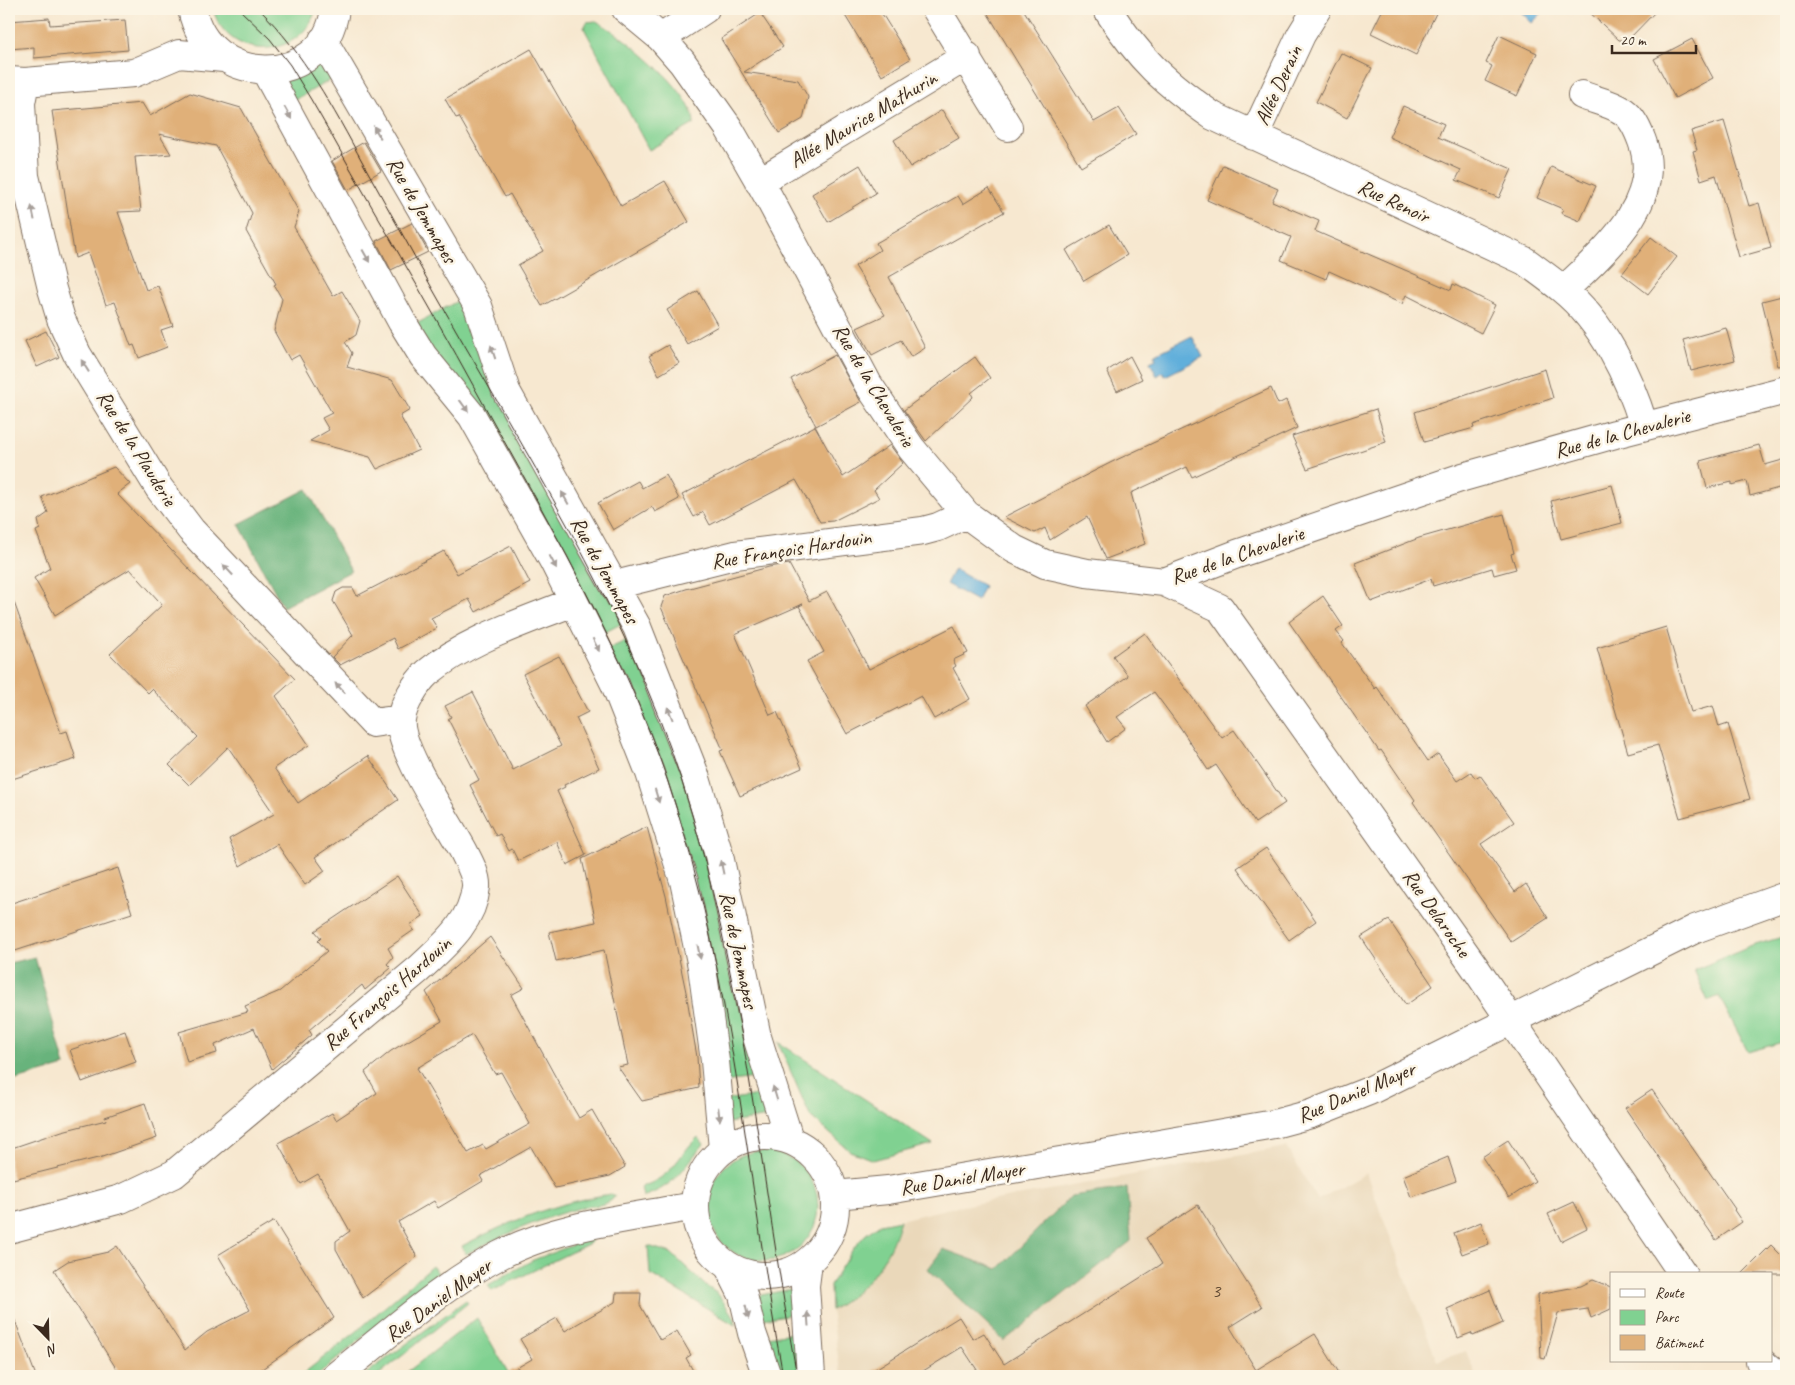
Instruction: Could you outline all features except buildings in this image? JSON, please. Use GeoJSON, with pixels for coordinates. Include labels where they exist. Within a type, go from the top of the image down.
{"type":"FeatureCollection","features":[{"type":"Feature","properties":{"kind":"street","name":"Rue de la Chevalerie"},"geometry":{"type":"LineString","coordinates":[[626,9],[661,38],[682,62],[728,127],[868,384],[911,448],[966,514],[1014,549],[1045,564],[1087,573],[1164,582],[1255,548],[1463,477],[1644,426],[1786,390]]}},
{"type":"Feature","properties":{"kind":"street"},"geometry":{"type":"LineString","coordinates":[[661,38],[705,9]]}},
{"type":"Feature","properties":{"kind":"street"},"geometry":{"type":"LineString","coordinates":[[936,9],[967,56],[1008,126]]}},
{"type":"Feature","properties":{"kind":"street","name":"Rue Renoir"},"geometry":{"type":"LineString","coordinates":[[1107,9],[1126,38],[1148,65],[1173,89],[1213,116],[1525,261],[1564,290],[1598,328],[1616,356],[1632,387],[1644,426]]}},
{"type":"Feature","properties":{"kind":"street","name":"Allée Derain"},"geometry":{"type":"LineString","coordinates":[[1254,136],[1301,36],[1317,9]]}},
{"type":"Feature","properties":{"kind":"street"},"geometry":{"type":"LineString","coordinates":[[193,14],[206,42],[224,58],[243,67],[265,70],[287,66],[307,56],[323,40],[339,11]]}},
{"type":"Feature","properties":{"kind":"street"},"geometry":{"type":"LineString","coordinates":[[179,54],[193,14]]}},
{"type":"Feature","properties":{"kind":"street","name":"Rue de Jemmapes"},"geometry":{"type":"LineString","coordinates":[[323,40],[478,306],[506,392],[637,627],[695,775],[719,855],[757,1037],[789,1139]]}},
{"type":"Feature","properties":{"kind":"street"},"geometry":{"type":"LineString","coordinates":[[17,82],[134,73],[179,54],[224,58]]}},
{"type":"Feature","properties":{"kind":"street","name":"Allée Maurice Mathurin"},"geometry":{"type":"LineString","coordinates":[[759,182],[967,56]]}},
{"type":"Feature","properties":{"kind":"street","name":"Rue de Jemmapes"},"geometry":{"type":"LineString","coordinates":[[265,70],[402,322],[423,356],[472,416],[554,562],[616,684],[650,773],[684,881],[702,967],[715,1061],[723,1149]]}},
{"type":"Feature","properties":{"kind":"street","name":"Rue de la Plauderie"},"geometry":{"type":"LineString","coordinates":[[17,82],[25,176],[52,290],[61,320],[78,354],[159,488],[191,530],[374,723],[401,720]]}},
{"type":"Feature","properties":{"kind":"street"},"geometry":{"type":"LineString","coordinates":[[1564,290],[1616,240],[1634,212],[1644,182],[1646,153],[1636,127],[1622,110],[1582,95]]}},
{"type":"Feature","properties":{"kind":"street","name":"Rue François Hardouin"},"geometry":{"type":"LineString","coordinates":[[615,585],[734,555],[923,531],[938,527],[966,514]]}},
{"type":"Feature","properties":{"kind":"street","name":"Rue Delaroche"},"geometry":{"type":"LineString","coordinates":[[1164,582],[1220,608],[1510,1020],[1682,1272]]}},
{"type":"Feature","properties":{"kind":"street"},"geometry":{"type":"LineString","coordinates":[[401,720],[409,699],[426,674],[469,645],[573,602]]}},
{"type":"Feature","properties":{"kind":"street","name":"Rue François Hardouin"},"geometry":{"type":"LineString","coordinates":[[9,1228],[121,1199],[174,1174],[419,969],[455,934],[465,921],[472,904],[476,886],[474,875],[403,740],[401,720]]}},
{"type":"Feature","properties":{"kind":"street","name":"Rue Daniel Mayer"},"geometry":{"type":"LineString","coordinates":[[835,1195],[888,1190],[1274,1124],[1338,1104],[1369,1091],[1695,929],[1786,896]]}},
{"type":"Feature","properties":{"kind":"street"},"geometry":{"type":"LineString","coordinates":[[772,1135],[789,1139],[806,1148],[820,1160],[830,1177],[835,1195],[836,1214],[831,1232],[822,1249],[808,1262],[790,1272],[767,1276],[749,1275],[729,1267],[711,1252],[706,1244],[698,1230],[694,1206],[696,1190],[702,1174],[711,1160],[723,1149],[738,1141],[755,1136],[772,1135]]}},
{"type":"Feature","properties":{"kind":"street","name":"Rue Daniel Mayer"},"geometry":{"type":"LineString","coordinates":[[336,1376],[465,1276],[501,1254],[550,1236],[601,1222],[694,1206]]}},
{"type":"Feature","properties":{"kind":"street"},"geometry":{"type":"LineString","coordinates":[[808,1262],[805,1286],[811,1376]]}},
{"type":"Feature","properties":{"kind":"street"},"geometry":{"type":"LineString","coordinates":[[729,1267],[743,1295],[752,1333],[767,1376]]}},
{"type":"Feature","properties":{"kind":"street"},"geometry":{"type":"LineString","coordinates":[[1744,1376],[1758,1362]]}},
{"type":"Feature","properties":{"kind":"street"},"geometry":{"type":"LineString","coordinates":[[1760,1362],[1778,1376]]}},
{"type":"Feature","properties":{"kind":"shaded area"},"geometry":{"type":"Polygon","coordinates":[[[1286,1147],[1318,1200],[1366,1173],[1437,1361],[1466,1351],[1476,1376],[841,1376],[831,1310],[842,1303],[895,1239],[900,1220],[946,1209],[1286,1147]]]}},
{"type":"Feature","properties":{"kind":"green space"},"geometry":{"type":"Polygon","coordinates":[[[213,9],[316,9],[308,26],[296,38],[281,46],[264,48],[248,46],[233,39],[221,26],[213,9]]]}},
{"type":"Feature","properties":{"kind":"green space"},"geometry":{"type":"Polygon","coordinates":[[[596,21],[623,38],[671,81],[683,96],[691,111],[694,124],[649,150],[584,28],[587,22],[596,21]]]}},
{"type":"Feature","properties":{"kind":"green space"},"geometry":{"type":"Polygon","coordinates":[[[324,61],[336,77],[289,103],[282,83],[324,61]]]}},
{"type":"Feature","properties":{"kind":"green space"},"geometry":{"type":"Polygon","coordinates":[[[461,299],[628,620],[600,635],[411,327],[461,299]]]}},
{"type":"Feature","properties":{"kind":"green space"},"geometry":{"type":"Polygon","coordinates":[[[307,489],[351,571],[283,607],[239,524],[307,489]]]}},
{"type":"Feature","properties":{"kind":"green space"},"geometry":{"type":"Polygon","coordinates":[[[634,637],[681,757],[763,1077],[723,1082],[723,1045],[606,650],[634,637]]]}},
{"type":"Feature","properties":{"kind":"green space"},"geometry":{"type":"Polygon","coordinates":[[[1786,936],[1786,1041],[1748,1052],[1719,996],[1708,1001],[1694,970],[1752,946],[1786,936]]]}},
{"type":"Feature","properties":{"kind":"green space"},"geometry":{"type":"Polygon","coordinates":[[[35,957],[65,1066],[9,1082],[9,963],[35,957]]]}},
{"type":"Feature","properties":{"kind":"green space"},"geometry":{"type":"Polygon","coordinates":[[[778,1042],[933,1144],[873,1160],[850,1151],[810,1116],[778,1042]]]}},
{"type":"Feature","properties":{"kind":"green space"},"geometry":{"type":"Polygon","coordinates":[[[766,1094],[769,1117],[728,1123],[725,1100],[766,1094]]]}},
{"type":"Feature","properties":{"kind":"green space"},"geometry":{"type":"Polygon","coordinates":[[[698,1137],[704,1144],[678,1175],[664,1187],[643,1197],[641,1187],[661,1178],[698,1137]]]}},
{"type":"Feature","properties":{"kind":"green space"},"geometry":{"type":"Polygon","coordinates":[[[763,1151],[784,1155],[802,1167],[814,1185],[818,1206],[814,1227],[802,1245],[784,1257],[763,1261],[742,1257],[724,1245],[712,1227],[708,1206],[712,1185],[724,1167],[742,1155],[763,1151]]]}},
{"type":"Feature","properties":{"kind":"green space"},"geometry":{"type":"Polygon","coordinates":[[[1127,1188],[1131,1241],[1004,1341],[928,1269],[943,1249],[998,1269],[1071,1196],[1127,1188]]]}},
{"type":"Feature","properties":{"kind":"green space"},"geometry":{"type":"Polygon","coordinates":[[[611,1194],[615,1196],[609,1202],[565,1212],[537,1222],[466,1254],[462,1246],[498,1228],[553,1207],[611,1194]]]}},
{"type":"Feature","properties":{"kind":"green space"},"geometry":{"type":"Polygon","coordinates":[[[900,1220],[890,1248],[875,1272],[855,1293],[831,1310],[830,1285],[853,1249],[865,1235],[880,1224],[900,1220]]]}},
{"type":"Feature","properties":{"kind":"green space"},"geometry":{"type":"Polygon","coordinates":[[[589,1239],[592,1241],[590,1243],[492,1291],[488,1285],[533,1260],[589,1239]]]}},
{"type":"Feature","properties":{"kind":"green space"},"geometry":{"type":"Polygon","coordinates":[[[648,1246],[671,1253],[706,1286],[718,1294],[735,1319],[735,1325],[650,1274],[648,1246]]]}},
{"type":"Feature","properties":{"kind":"green space"},"geometry":{"type":"Polygon","coordinates":[[[432,1266],[438,1273],[317,1376],[300,1376],[356,1332],[432,1266]]]}},
{"type":"Feature","properties":{"kind":"green space"},"geometry":{"type":"Polygon","coordinates":[[[792,1289],[797,1313],[758,1320],[756,1296],[792,1289]]]}},
{"type":"Feature","properties":{"kind":"green space"},"geometry":{"type":"Polygon","coordinates":[[[466,1300],[468,1303],[377,1376],[363,1376],[466,1300]]]}},
{"type":"Feature","properties":{"kind":"green space"},"geometry":{"type":"Polygon","coordinates":[[[477,1318],[510,1376],[402,1376],[477,1318]]]}},
{"type":"Feature","properties":{"kind":"green space"},"geometry":{"type":"Polygon","coordinates":[[[802,1331],[803,1376],[775,1376],[762,1338],[802,1331]]]}},
{"type":"Feature","properties":{"kind":"water"},"geometry":{"type":"Polygon","coordinates":[[[1524,9],[1546,9],[1532,23],[1521,12],[1524,9]]]}},
{"type":"Feature","properties":{"kind":"water"},"geometry":{"type":"Polygon","coordinates":[[[1192,336],[1203,357],[1165,376],[1163,372],[1157,376],[1150,362],[1156,359],[1154,355],[1192,336]]]}},
{"type":"Feature","properties":{"kind":"water"},"geometry":{"type":"Polygon","coordinates":[[[954,569],[984,586],[977,601],[946,584],[954,569]]]}},
{"type":"Feature","properties":{"kind":"tram line"},"geometry":{"type":"LineString","coordinates":[[239,9],[270,39],[290,65],[429,306],[585,590],[630,684],[650,733],[668,782],[690,855],[708,928],[736,1077],[783,1376]]}},
{"type":"Feature","properties":{"kind":"tram line"},"geometry":{"type":"LineString","coordinates":[[259,9],[290,44],[317,82],[432,288],[536,468],[602,591],[632,653],[659,717],[682,782],[721,928],[749,1077],[797,1376]]}}]}
